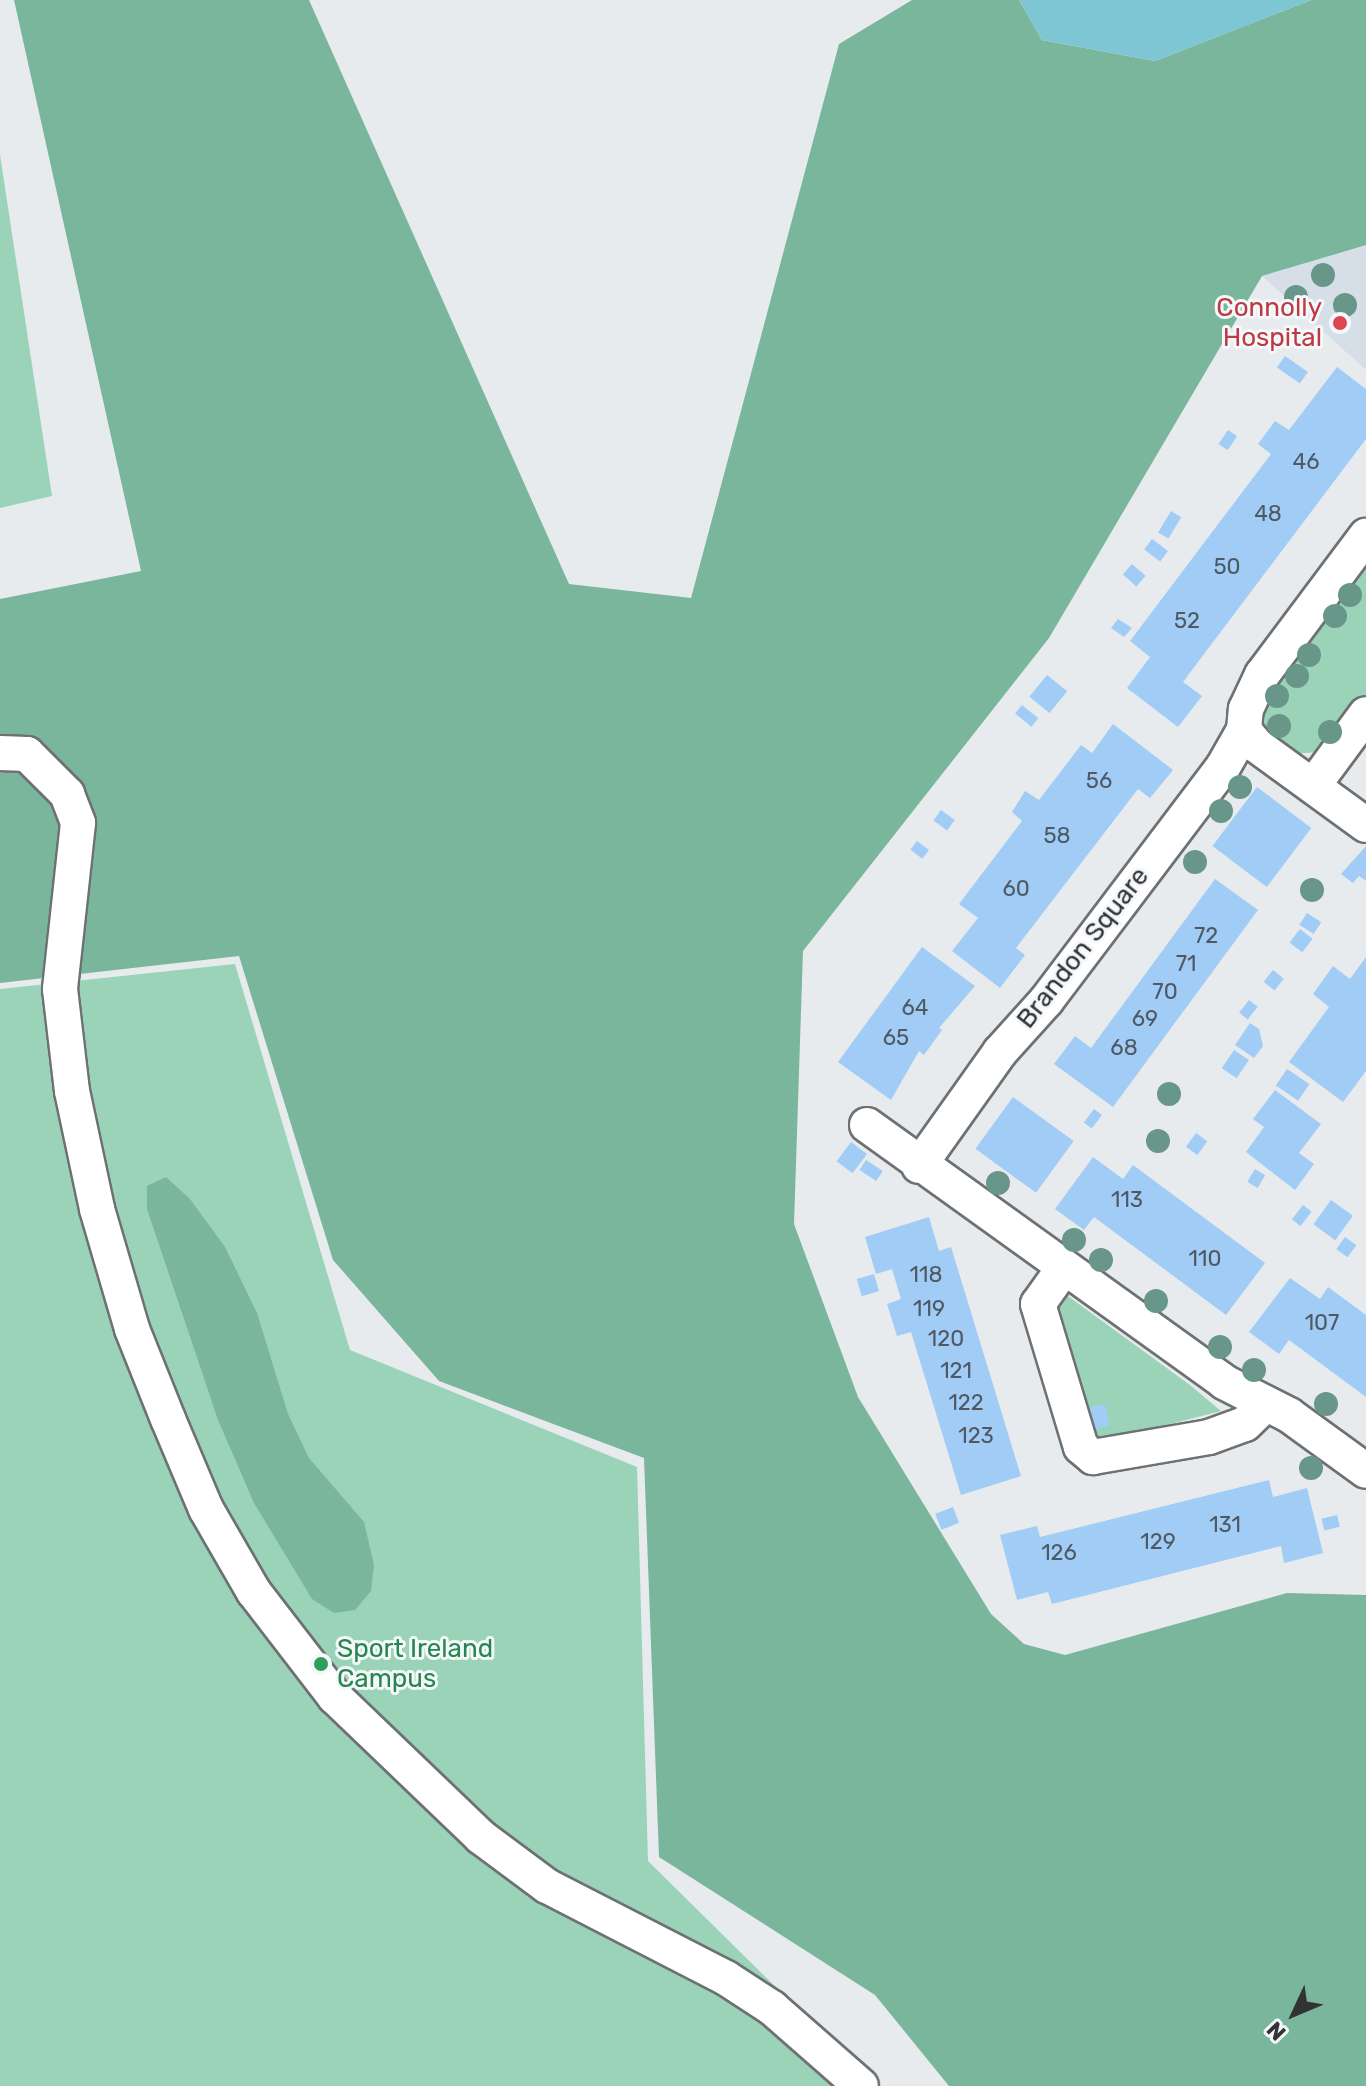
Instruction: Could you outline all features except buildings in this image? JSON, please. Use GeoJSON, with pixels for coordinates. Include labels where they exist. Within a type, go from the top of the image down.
{"type":"FeatureCollection","features":[{"type":"Feature","properties":{"kind":"street","name":"Brandon Square"},"geometry":{"type":"LineString","coordinates":[[919,1166],[1000,1052],[1046,1001],[1223,767],[1244,730],[1246,709],[1262,675],[1366,536]]}},
{"type":"Feature","properties":{"kind":"street"},"geometry":{"type":"LineString","coordinates":[[1313,786],[1366,714]]}},
{"type":"Feature","properties":{"kind":"street"},"geometry":{"type":"LineString","coordinates":[[1244,730],[1256,745],[1366,825]]}},
{"type":"Feature","properties":{"kind":"street"},"geometry":{"type":"LineString","coordinates":[[0,753],[27,754],[67,794],[78,823],[60,989],[72,1091],[97,1209],[132,1329],[168,1419],[206,1509],[254,1592],[335,1697],[481,1837],[547,1886],[726,1978],[772,2008],[861,2086]]}},
{"type":"Feature","properties":{"kind":"street"},"geometry":{"type":"LineString","coordinates":[[867,1125],[919,1166],[1224,1382],[1316,1433],[1366,1471]]}},
{"type":"Feature","properties":{"kind":"street"},"geometry":{"type":"LineString","coordinates":[[1063,1269],[1038,1304],[1081,1447],[1093,1457],[1209,1437],[1245,1424],[1266,1404]]}},
{"type":"Feature","properties":{"kind":"shaded area","name":"Connolly Hospital"},"geometry":{"type":"Polygon","coordinates":[[[1366,228],[1366,370],[1262,276],[1366,228]]]}},
{"type":"Feature","properties":{"kind":"green space"},"geometry":{"type":"Polygon","coordinates":[[[14,0],[309,0],[569,584],[691,598],[839,44],[912,0],[1019,0],[1042,40],[1155,61],[1311,0],[1366,0],[1366,245],[1262,276],[1049,638],[803,951],[794,1224],[858,1397],[991,1614],[1024,1644],[1065,1655],[1287,1593],[1366,1595],[1366,2086],[949,2086],[875,1995],[659,1857],[644,1458],[439,1381],[333,1260],[239,956],[0,983],[0,599],[141,571],[14,0]]]}},
{"type":"Feature","properties":{"kind":"green space"},"geometry":{"type":"Polygon","coordinates":[[[0,155],[52,496],[0,508],[0,155]]]}},
{"type":"Feature","properties":{"kind":"green space"},"geometry":{"type":"Polygon","coordinates":[[[1366,560],[1366,695],[1320,752],[1292,754],[1260,724],[1263,701],[1366,560]]]}},
{"type":"Feature","properties":{"kind":"green space","name":"Sport Ireland Campus"},"geometry":{"type":"Polygon","coordinates":[[[235,964],[350,1350],[637,1467],[648,1861],[876,2086],[0,2086],[0,989],[235,964]]]}},
{"type":"Feature","properties":{"kind":"green space"},"geometry":{"type":"Polygon","coordinates":[[[166,1177],[190,1199],[225,1247],[257,1313],[288,1414],[309,1458],[364,1522],[374,1565],[371,1591],[355,1610],[334,1613],[312,1599],[254,1503],[218,1420],[147,1209],[147,1186],[166,1177]]]}},
{"type":"Feature","properties":{"kind":"green space"},"geometry":{"type":"Polygon","coordinates":[[[1065,1294],[1221,1411],[1096,1443],[1052,1298],[1065,1294]]]}},
{"type":"Feature","properties":{"kind":"water"},"geometry":{"type":"Polygon","coordinates":[[[1019,0],[1311,0],[1155,61],[1042,40],[1019,0]]]}},
{"type":"Feature","properties":{"kind":"place","name":"Connolly Hospital"},"geometry":{"type":"Point","coordinates":[1340,323]}},
{"type":"Feature","properties":{"kind":"place","name":"Sport Ireland Campus"},"geometry":{"type":"Point","coordinates":[321,1664]}}]}
